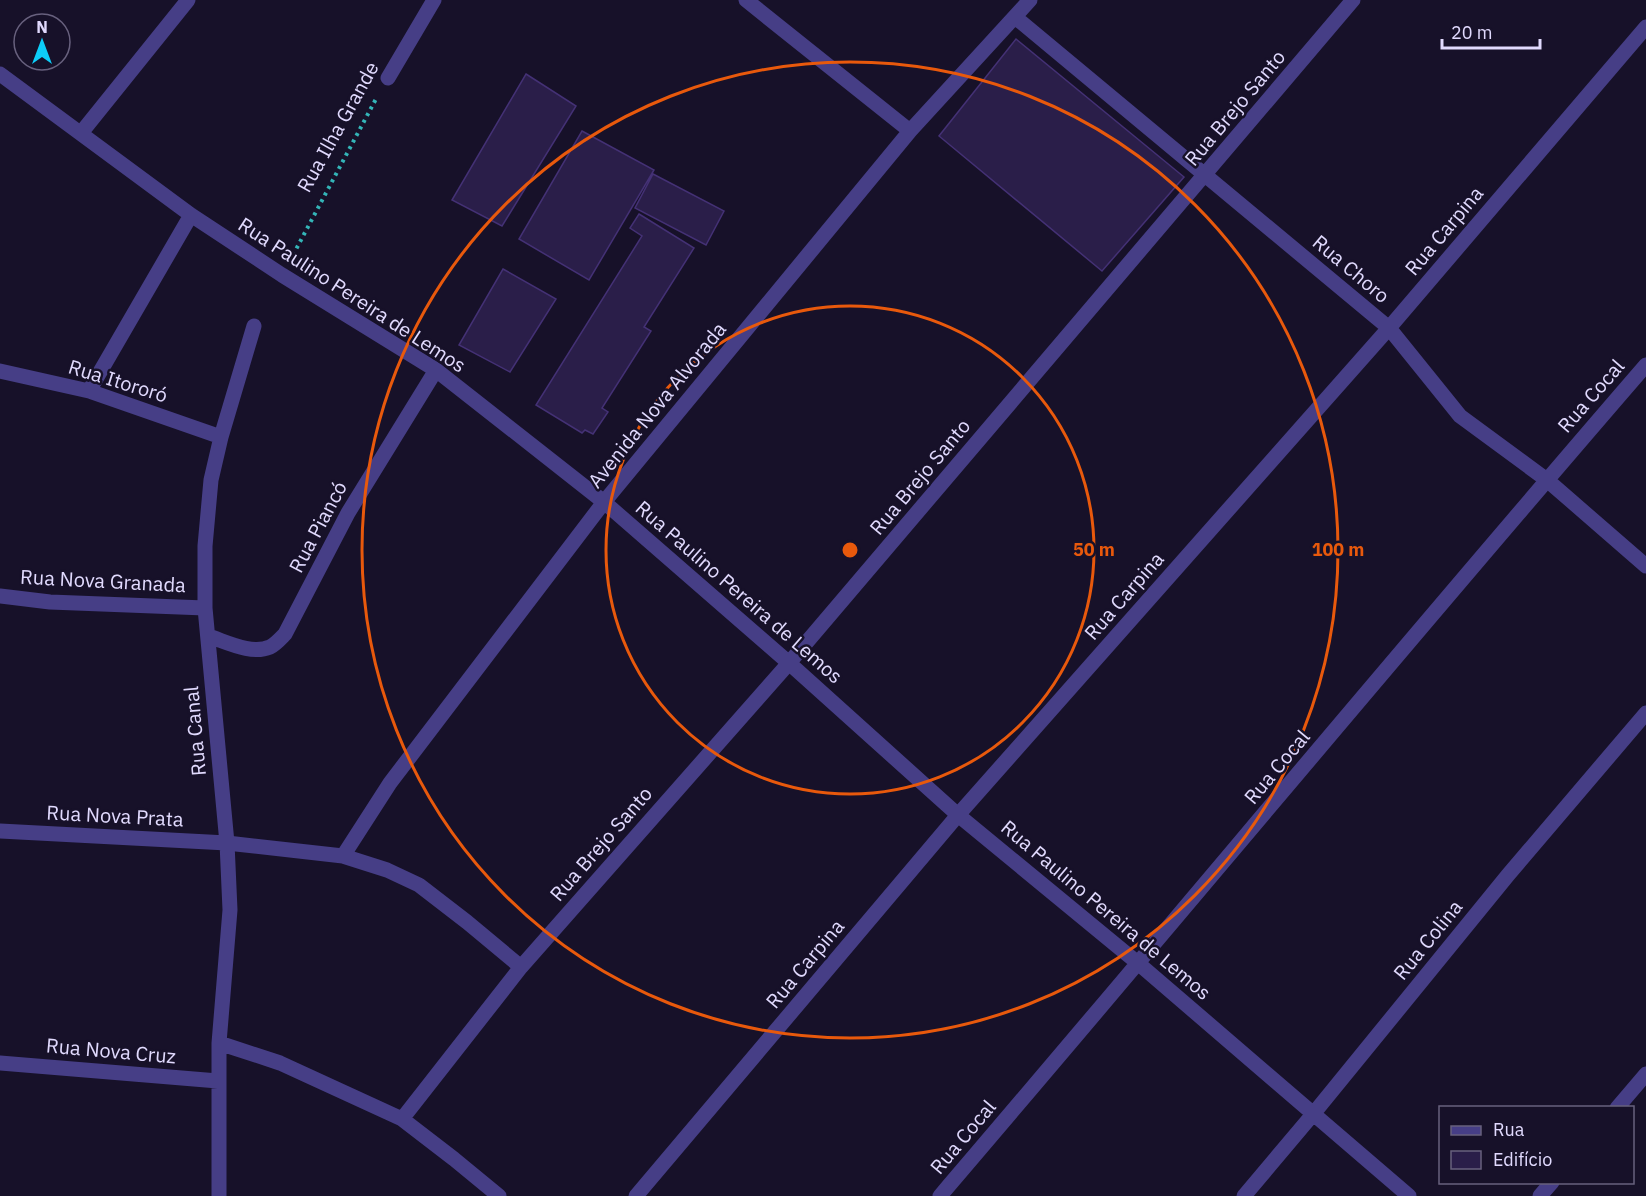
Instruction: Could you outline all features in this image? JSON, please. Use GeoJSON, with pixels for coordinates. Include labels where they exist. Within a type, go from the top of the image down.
{"type":"FeatureCollection","features":[{"type":"Feature","properties":{"kind":"street"},"geometry":{"type":"LineString","coordinates":[[81,133],[188,0]]}},
{"type":"Feature","properties":{"kind":"street","name":"Rua Ilha Grande"},"geometry":{"type":"LineString","coordinates":[[388,78],[434,0]]}},
{"type":"Feature","properties":{"kind":"street"},"geometry":{"type":"LineString","coordinates":[[746,0],[910,131]]}},
{"type":"Feature","properties":{"kind":"street","name":"Avenida Nova Alvorada"},"geometry":{"type":"LineString","coordinates":[[343,856],[390,783],[604,502],[910,131],[1030,0]]}},
{"type":"Feature","properties":{"kind":"street","name":"Rua Brejo Santo"},"geometry":{"type":"LineString","coordinates":[[402,1119],[520,967],[789,663],[1353,0]]}},
{"type":"Feature","properties":{"kind":"street","name":"Rua Choro"},"geometry":{"type":"LineString","coordinates":[[1015,17],[1389,328],[1460,416],[1547,480],[1646,566]]}},
{"type":"Feature","properties":{"kind":"street","name":"Rua Carpina"},"geometry":{"type":"LineString","coordinates":[[636,1196],[958,815],[1389,328],[1646,27]]}},
{"type":"Feature","properties":{"kind":"street","name":"Rua Paulino Pereira de Lemos"},"geometry":{"type":"LineString","coordinates":[[0,74],[191,215],[282,275],[436,370],[604,502],[789,663],[958,815],[1139,964],[1409,1196]]}},
{"type":"Feature","properties":{"kind":"street"},"geometry":{"type":"LineString","coordinates":[[89,391],[191,215]]}},
{"type":"Feature","properties":{"kind":"street","name":"Rua Canal"},"geometry":{"type":"LineString","coordinates":[[219,1196],[219,1043],[230,910],[227,843],[205,608],[206,535],[211,480],[221,437],[254,326]]}},
{"type":"Feature","properties":{"kind":"street","name":"Rua Cocal"},"geometry":{"type":"LineString","coordinates":[[940,1196],[1646,365]]}},
{"type":"Feature","properties":{"kind":"street","name":"Rua Piancó"},"geometry":{"type":"LineString","coordinates":[[208,636],[243,648],[258,650],[272,646],[285,634],[348,513],[436,370]]}},
{"type":"Feature","properties":{"kind":"street","name":"Rua Itororó"},"geometry":{"type":"LineString","coordinates":[[0,371],[89,391],[221,437]]}},
{"type":"Feature","properties":{"kind":"street","name":"Rua Nova Granada"},"geometry":{"type":"LineString","coordinates":[[0,596],[50,602],[205,608]]}},
{"type":"Feature","properties":{"kind":"street","name":"Rua Colina"},"geometry":{"type":"LineString","coordinates":[[1244,1196],[1508,874],[1646,713]]}},
{"type":"Feature","properties":{"kind":"street","name":"Rua Nova Prata"},"geometry":{"type":"LineString","coordinates":[[0,831],[227,843],[343,856],[387,870],[419,885],[520,967]]}},
{"type":"Feature","properties":{"kind":"street"},"geometry":{"type":"LineString","coordinates":[[219,1043],[280,1063],[402,1119],[499,1196]]}},
{"type":"Feature","properties":{"kind":"street","name":"Rua Nova Cruz"},"geometry":{"type":"LineString","coordinates":[[0,1063],[218,1081]]}},
{"type":"Feature","properties":{"kind":"street"},"geometry":{"type":"LineString","coordinates":[[1618,1106],[1646,1074]]}},
{"type":"Feature","properties":{"kind":"street"},"geometry":{"type":"LineString","coordinates":[[1540,1196],[1549,1184]]}},
{"type":"Feature","properties":{"kind":"path","name":"Rua Ilha Grande"},"geometry":{"type":"LineString","coordinates":[[282,275],[388,78]]}},
{"type":"Feature","properties":{"kind":"building"},"geometry":{"type":"Polygon","coordinates":[[[1016,39],[1184,177],[1102,271],[939,136],[1016,39]]]}},
{"type":"Feature","properties":{"kind":"building"},"geometry":{"type":"Polygon","coordinates":[[[526,74],[576,106],[502,226],[452,200],[526,74]]]}},
{"type":"Feature","properties":{"kind":"building"},"geometry":{"type":"Polygon","coordinates":[[[582,131],[654,170],[589,280],[519,239],[582,131]]]}},
{"type":"Feature","properties":{"kind":"building"},"geometry":{"type":"Polygon","coordinates":[[[653,174],[724,211],[706,245],[635,208],[653,174]]]}},
{"type":"Feature","properties":{"kind":"building"},"geometry":{"type":"Polygon","coordinates":[[[639,214],[694,248],[644,327],[651,331],[602,408],[608,412],[593,434],[585,430],[582,433],[536,405],[642,236],[630,228],[639,214]]]}},
{"type":"Feature","properties":{"kind":"building"},"geometry":{"type":"Polygon","coordinates":[[[503,269],[556,299],[510,372],[459,345],[503,269]]]}}]}
